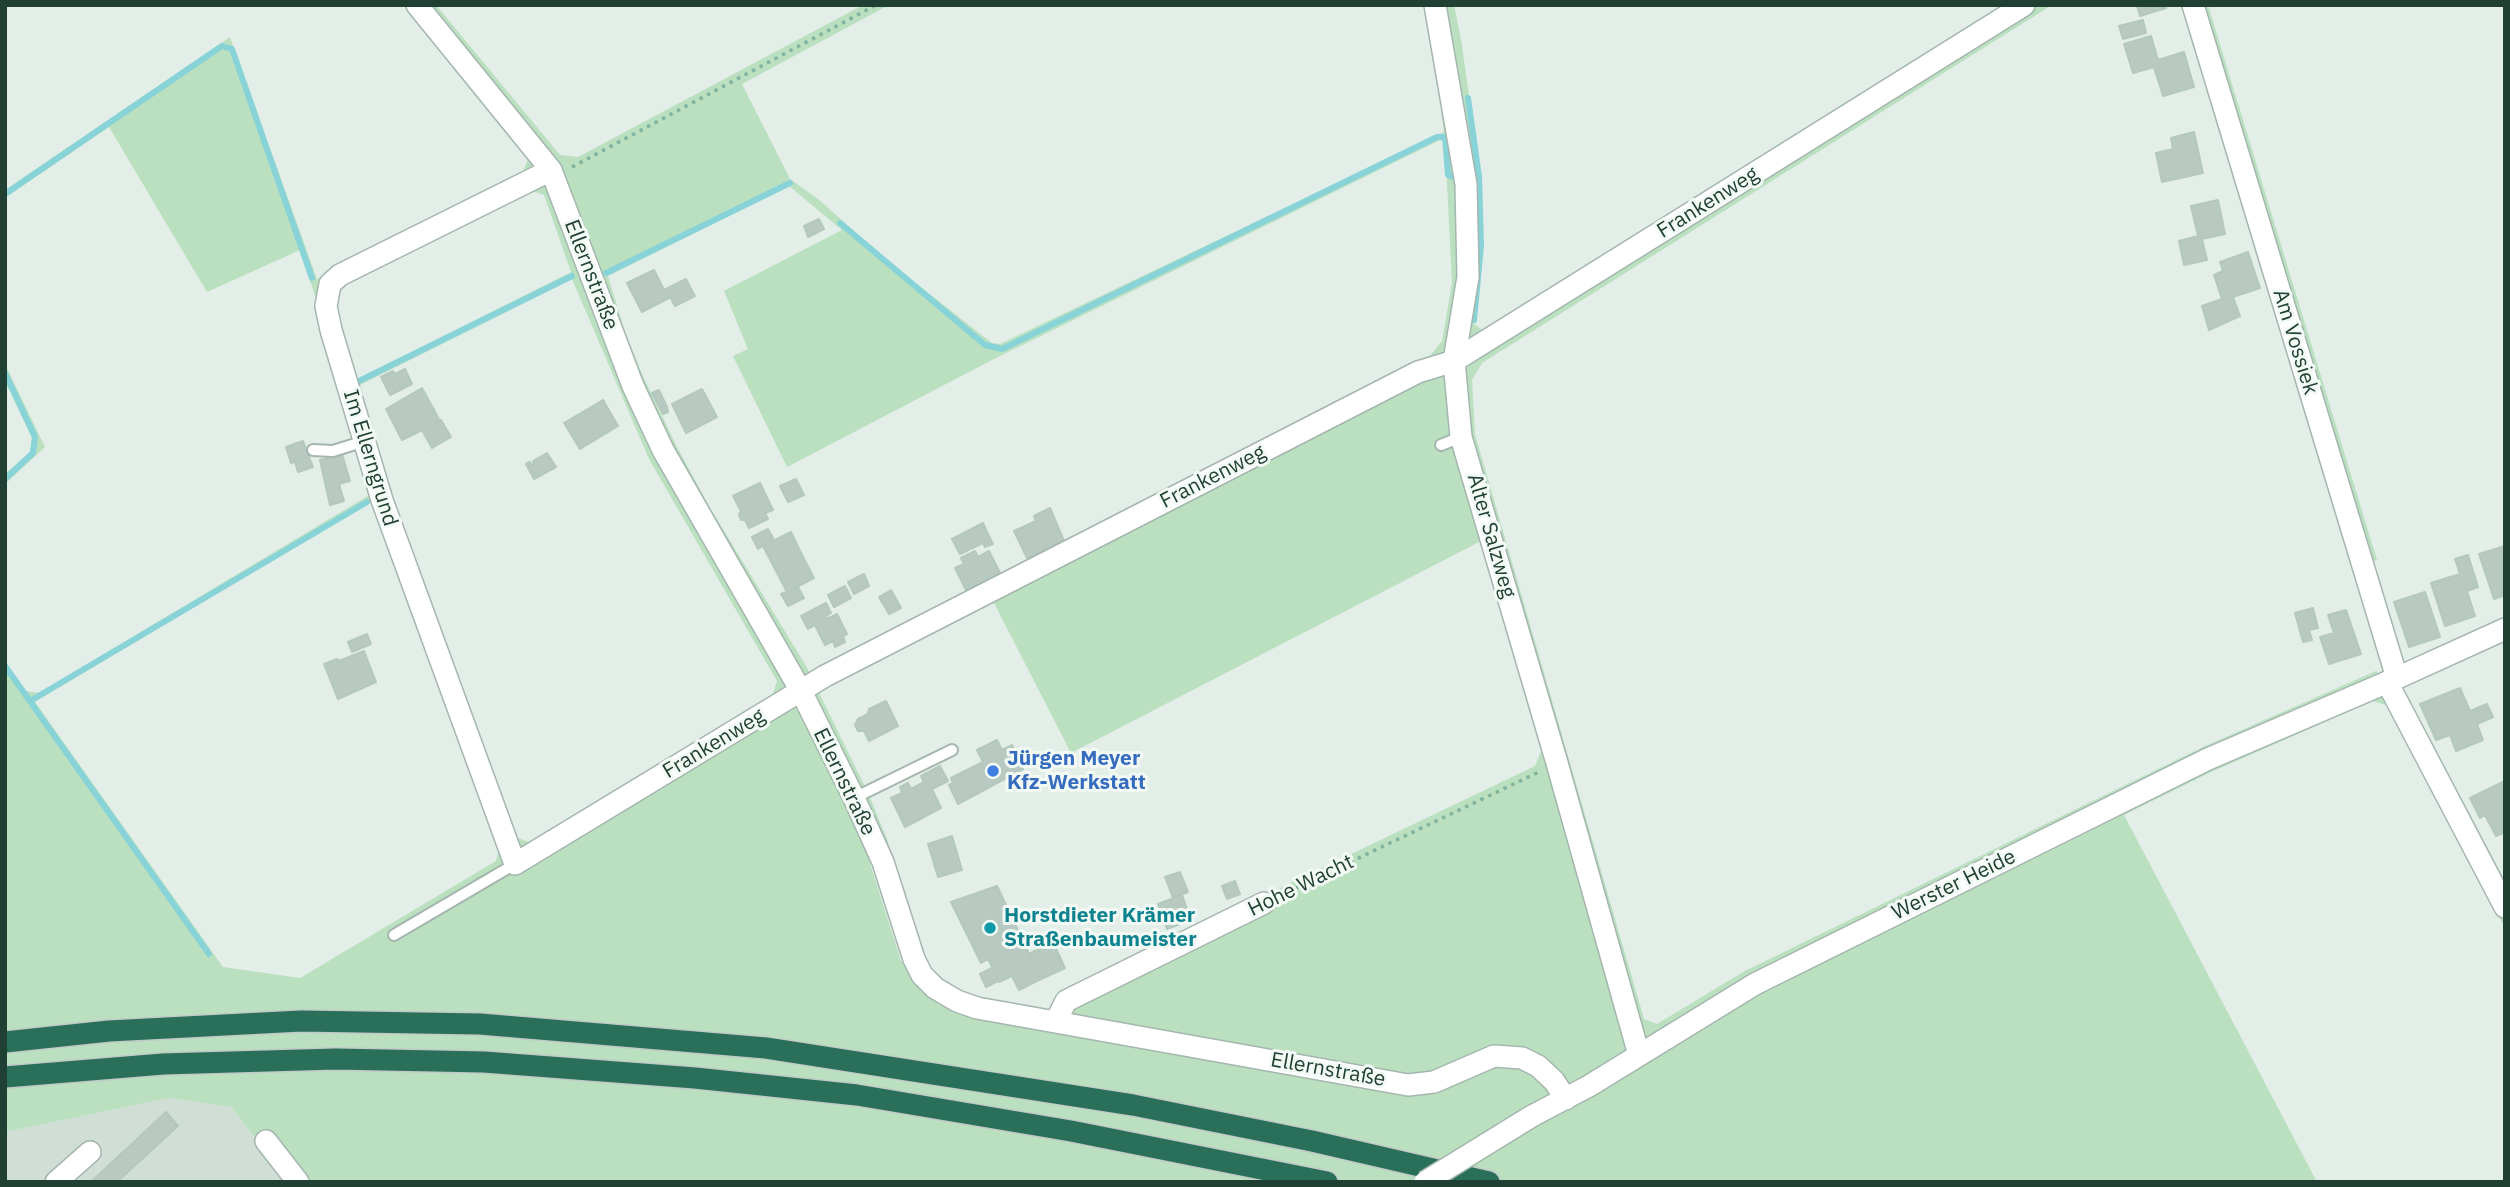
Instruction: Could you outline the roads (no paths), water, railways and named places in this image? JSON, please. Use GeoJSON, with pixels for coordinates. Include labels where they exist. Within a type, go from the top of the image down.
{"type":"FeatureCollection","features":[{"type":"Feature","properties":{"kind":"highway"},"geometry":{"type":"LineString","coordinates":[[5,1042],[109,1031],[301,1021],[480,1024],[766,1048],[1133,1105],[1311,1141],[1489,1182]]}},
{"type":"Feature","properties":{"kind":"highway"},"geometry":{"type":"LineString","coordinates":[[5,1077],[163,1065],[336,1059],[484,1062],[695,1078],[857,1095],[1071,1131],[1327,1182]]}},
{"type":"Feature","properties":{"kind":"street","name":"Ellernstraße"},"geometry":{"type":"LineString","coordinates":[[417,5],[553,173],[633,386],[663,450],[800,691],[854,797],[883,862],[914,959],[922,975],[946,995],[977,1008],[1408,1085],[1434,1082],[1494,1056],[1522,1058],[1538,1066],[1554,1081],[1566,1098]]}},
{"type":"Feature","properties":{"kind":"street","name":"Alter Salzweg"},"geometry":{"type":"LineString","coordinates":[[1435,5],[1466,184],[1468,277],[1454,361],[1461,437],[1639,1055]]}},
{"type":"Feature","properties":{"kind":"street","name":"Frankenweg"},"geometry":{"type":"LineString","coordinates":[[515,864],[825,676],[1418,372],[1454,361],[2024,5]]}},
{"type":"Feature","properties":{"kind":"street","name":"Am Vossiek"},"geometry":{"type":"LineString","coordinates":[[2193,5],[2392,680],[2505,907]]}},
{"type":"Feature","properties":{"kind":"street","name":"Im Ellerngrund"},"geometry":{"type":"LineString","coordinates":[[515,864],[382,500],[326,306],[330,284],[340,275],[553,173]]}},
{"type":"Feature","properties":{"kind":"street","name":"Werster Heide"},"geometry":{"type":"LineString","coordinates":[[1425,1182],[1755,984],[2208,759],[2505,629]]}},
{"type":"Feature","properties":{"kind":"street","name":"Hohe Wacht"},"geometry":{"type":"LineString","coordinates":[[1056,1021],[1066,1001],[1264,903]]}},
{"type":"Feature","properties":{"kind":"street"},"geometry":{"type":"LineString","coordinates":[[266,1141],[298,1182]]}},
{"type":"Feature","properties":{"kind":"street"},"geometry":{"type":"LineString","coordinates":[[57,1182],[90,1152]]}},
{"type":"Feature","properties":{"kind":"lane"},"geometry":{"type":"LineString","coordinates":[[1441,445],[1461,437]]}},
{"type":"Feature","properties":{"kind":"lane"},"geometry":{"type":"LineString","coordinates":[[313,450],[333,451],[365,441]]}},
{"type":"Feature","properties":{"kind":"lane"},"geometry":{"type":"LineString","coordinates":[[854,797],[951,750]]}},
{"type":"Feature","properties":{"kind":"lane","name":"Frankenweg"},"geometry":{"type":"LineString","coordinates":[[394,935],[515,864]]}},
{"type":"Feature","properties":{"kind":"waterway"},"geometry":{"type":"LineString","coordinates":[[5,194],[222,46],[232,49],[312,278]]}},
{"type":"Feature","properties":{"kind":"waterway"},"geometry":{"type":"LineString","coordinates":[[1468,98],[1479,177],[1481,246],[1474,320]]}},
{"type":"Feature","properties":{"kind":"waterway"},"geometry":{"type":"LineString","coordinates":[[840,223],[985,345],[1002,349],[1437,137],[1445,137],[1448,175],[1453,177]]}},
{"type":"Feature","properties":{"kind":"waterway"},"geometry":{"type":"LineString","coordinates":[[606,273],[790,183]]}},
{"type":"Feature","properties":{"kind":"waterway"},"geometry":{"type":"LineString","coordinates":[[354,378],[355,383],[572,276]]}},
{"type":"Feature","properties":{"kind":"waterway"},"geometry":{"type":"LineString","coordinates":[[5,373],[35,437],[33,453],[5,479]]}},
{"type":"Feature","properties":{"kind":"waterway"},"geometry":{"type":"LineString","coordinates":[[30,701],[367,502]]}},
{"type":"Feature","properties":{"kind":"waterway"},"geometry":{"type":"LineString","coordinates":[[5,666],[209,954]]}},
{"type":"Feature","properties":{"kind":"place","name":"Jürgen Meyer Kfz-Werkstatt"},"geometry":{"type":"Point","coordinates":[993,771]}},
{"type":"Feature","properties":{"kind":"place","name":"Horstdieter Krämer Straßenbaumeister"},"geometry":{"type":"Point","coordinates":[990,928]}}]}
